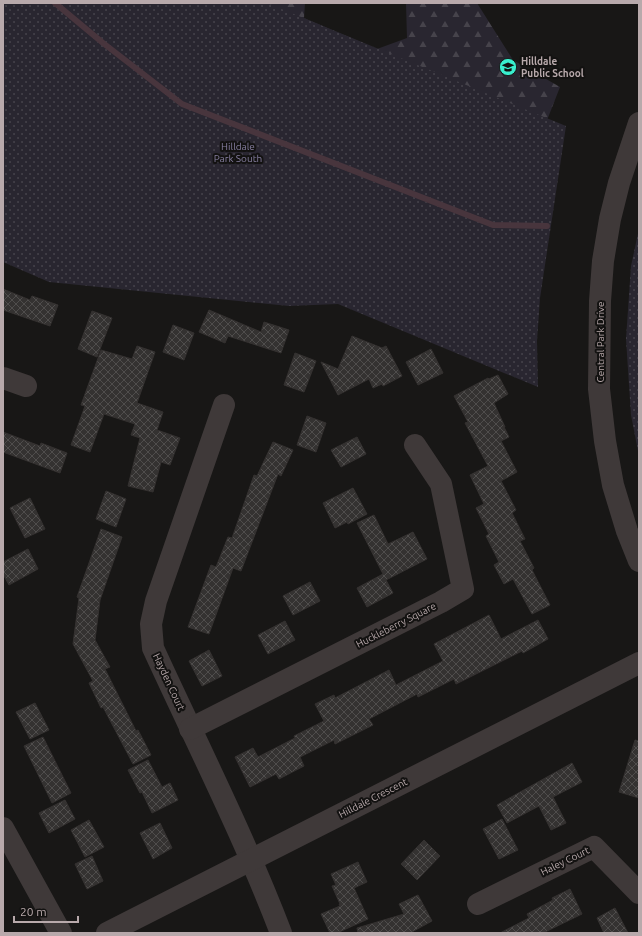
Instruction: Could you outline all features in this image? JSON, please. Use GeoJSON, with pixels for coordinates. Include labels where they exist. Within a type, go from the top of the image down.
{"type":"FeatureCollection","features":[{"type":"Feature","properties":{"kind":"street","name":"Central Park Drive"},"geometry":{"type":"LineString","coordinates":[[639,123],[619,183],[610,219],[603,261],[600,301],[599,389],[605,441],[613,485],[627,532],[639,561]]}},
{"type":"Feature","properties":{"kind":"street"},"geometry":{"type":"LineString","coordinates":[[3,378],[26,386]]}},
{"type":"Feature","properties":{"kind":"street","name":"Hayden Court"},"geometry":{"type":"LineString","coordinates":[[224,405],[156,600],[151,624],[153,648],[251,860],[281,933]]}},
{"type":"Feature","properties":{"kind":"street","name":"Huckleberry Square"},"geometry":{"type":"LineString","coordinates":[[190,729],[441,602],[463,589],[441,484],[415,445]]}},
{"type":"Feature","properties":{"kind":"street","name":"Hilldale Crescent"},"geometry":{"type":"LineString","coordinates":[[107,933],[639,663]]}},
{"type":"Feature","properties":{"kind":"street"},"geometry":{"type":"LineString","coordinates":[[3,828],[61,933]]}},
{"type":"Feature","properties":{"kind":"street","name":"Haley Court"},"geometry":{"type":"LineString","coordinates":[[478,904],[594,847],[639,893]]}},
{"type":"Feature","properties":{"kind":"green space","name":"Hilldale Park South"},"geometry":{"type":"Polygon","coordinates":[[[3,3],[267,3],[566,126],[540,298],[537,341],[538,387],[338,304],[289,306],[49,282],[3,262],[3,3]]]}},
{"type":"Feature","properties":{"kind":"green space"},"geometry":{"type":"Polygon","coordinates":[[[122,3],[305,3],[304,18],[377,49],[407,38],[406,3],[477,3],[513,60],[560,87],[526,174],[122,3]]]}},
{"type":"Feature","properties":{"kind":"green space"},"geometry":{"type":"Polygon","coordinates":[[[639,229],[639,456],[631,415],[626,339],[631,266],[639,229]]]}},
{"type":"Feature","properties":{"kind":"building"},"geometry":{"type":"Polygon","coordinates":[[[3,289],[30,300],[32,296],[58,305],[50,326],[3,310],[3,289]]]}},
{"type":"Feature","properties":{"kind":"building"},"geometry":{"type":"Polygon","coordinates":[[[209,310],[261,332],[264,322],[289,330],[281,353],[228,336],[225,343],[199,332],[209,310]]]}},
{"type":"Feature","properties":{"kind":"building"},"geometry":{"type":"Polygon","coordinates":[[[92,311],[112,318],[97,357],[78,349],[92,311]]]}},
{"type":"Feature","properties":{"kind":"building"},"geometry":{"type":"Polygon","coordinates":[[[173,325],[194,333],[184,360],[163,352],[173,325]]]}},
{"type":"Feature","properties":{"kind":"building"},"geometry":{"type":"Polygon","coordinates":[[[352,336],[382,348],[386,346],[402,376],[383,386],[382,384],[373,388],[369,379],[338,395],[321,362],[338,369],[352,336]]]}},
{"type":"Feature","properties":{"kind":"building"},"geometry":{"type":"Polygon","coordinates":[[[137,346],[155,352],[137,403],[163,412],[157,430],[180,438],[170,465],[161,462],[153,492],[128,486],[140,438],[131,435],[135,424],[104,414],[90,452],[71,445],[85,406],[81,405],[101,350],[132,359],[137,346]]]}},
{"type":"Feature","properties":{"kind":"building"},"geometry":{"type":"Polygon","coordinates":[[[431,349],[443,373],[418,385],[406,362],[431,349]]]}},
{"type":"Feature","properties":{"kind":"building"},"geometry":{"type":"Polygon","coordinates":[[[295,353],[316,361],[304,392],[284,385],[295,353]]]}},
{"type":"Feature","properties":{"kind":"building"},"geometry":{"type":"Polygon","coordinates":[[[498,375],[508,394],[494,403],[509,437],[501,441],[517,472],[501,481],[516,510],[512,513],[525,539],[520,541],[534,568],[532,570],[550,605],[532,614],[513,579],[504,584],[494,565],[499,562],[486,536],[489,534],[476,508],[484,504],[470,475],[488,466],[465,423],[468,422],[454,396],[488,378],[489,379],[498,375]]]}},
{"type":"Feature","properties":{"kind":"building"},"geometry":{"type":"Polygon","coordinates":[[[307,416],[326,423],[316,452],[297,445],[307,416]]]}},
{"type":"Feature","properties":{"kind":"building"},"geometry":{"type":"Polygon","coordinates":[[[3,432],[40,446],[41,443],[67,453],[60,473],[3,452],[3,432]]]}},
{"type":"Feature","properties":{"kind":"building"},"geometry":{"type":"Polygon","coordinates":[[[357,437],[366,454],[341,467],[331,450],[357,437]]]}},
{"type":"Feature","properties":{"kind":"building"},"geometry":{"type":"Polygon","coordinates":[[[273,442],[293,450],[281,476],[278,474],[241,571],[233,568],[209,634],[188,627],[211,565],[216,567],[228,537],[232,538],[254,475],[257,476],[273,442]]]}},
{"type":"Feature","properties":{"kind":"building"},"geometry":{"type":"Polygon","coordinates":[[[353,488],[367,514],[348,524],[347,522],[335,528],[323,503],[353,488]]]}},
{"type":"Feature","properties":{"kind":"building"},"geometry":{"type":"Polygon","coordinates":[[[106,491],[126,499],[116,527],[96,519],[106,491]]]}},
{"type":"Feature","properties":{"kind":"building"},"geometry":{"type":"Polygon","coordinates":[[[30,498],[45,529],[25,538],[10,508],[30,498]]]}},
{"type":"Feature","properties":{"kind":"building"},"geometry":{"type":"Polygon","coordinates":[[[374,515],[388,544],[413,532],[427,559],[386,580],[393,593],[367,607],[357,588],[383,574],[357,523],[374,515]]]}},
{"type":"Feature","properties":{"kind":"building"},"geometry":{"type":"Polygon","coordinates":[[[101,529],[122,537],[100,600],[95,640],[110,667],[105,669],[136,731],[138,730],[151,755],[133,764],[103,707],[101,708],[89,683],[93,681],[73,644],[79,598],[77,597],[101,529]]]}},
{"type":"Feature","properties":{"kind":"building"},"geometry":{"type":"Polygon","coordinates":[[[28,549],[38,569],[9,585],[3,574],[3,562],[28,549]]]}},
{"type":"Feature","properties":{"kind":"building"},"geometry":{"type":"Polygon","coordinates":[[[310,582],[320,601],[293,615],[283,596],[310,582]]]}},
{"type":"Feature","properties":{"kind":"building"},"geometry":{"type":"Polygon","coordinates":[[[489,615],[501,639],[538,620],[548,639],[523,653],[522,651],[456,684],[454,679],[418,697],[417,694],[369,719],[373,725],[335,744],[334,740],[300,757],[304,766],[279,779],[276,774],[250,787],[235,757],[253,748],[258,757],[324,721],[315,704],[334,695],[335,698],[389,670],[396,685],[443,661],[434,644],[489,615]]]}},
{"type":"Feature","properties":{"kind":"building"},"geometry":{"type":"Polygon","coordinates":[[[285,621],[295,640],[268,654],[258,635],[285,621]]]}},
{"type":"Feature","properties":{"kind":"building"},"geometry":{"type":"Polygon","coordinates":[[[209,650],[222,676],[202,686],[189,661],[209,650]]]}},
{"type":"Feature","properties":{"kind":"building"},"geometry":{"type":"Polygon","coordinates":[[[35,703],[49,730],[30,739],[16,712],[35,703]]]}},
{"type":"Feature","properties":{"kind":"building"},"geometry":{"type":"Polygon","coordinates":[[[43,737],[71,793],[52,803],[24,746],[43,737]]]}},
{"type":"Feature","properties":{"kind":"building"},"geometry":{"type":"Polygon","coordinates":[[[635,740],[639,741],[639,798],[619,792],[635,740]]]}},
{"type":"Feature","properties":{"kind":"building"},"geometry":{"type":"Polygon","coordinates":[[[148,760],[162,787],[170,783],[178,800],[152,813],[142,792],[140,793],[128,770],[148,760]]]}},
{"type":"Feature","properties":{"kind":"building"},"geometry":{"type":"Polygon","coordinates":[[[572,763],[582,782],[553,797],[566,823],[551,830],[539,806],[507,823],[497,805],[572,763]]]}},
{"type":"Feature","properties":{"kind":"building"},"geometry":{"type":"Polygon","coordinates":[[[65,800],[75,819],[49,833],[39,813],[65,800]]]}},
{"type":"Feature","properties":{"kind":"building"},"geometry":{"type":"Polygon","coordinates":[[[502,819],[518,850],[499,859],[483,829],[502,819]]]}},
{"type":"Feature","properties":{"kind":"building"},"geometry":{"type":"Polygon","coordinates":[[[89,820],[104,847],[85,857],[71,830],[89,820]]]}},
{"type":"Feature","properties":{"kind":"building"},"geometry":{"type":"Polygon","coordinates":[[[160,823],[172,848],[153,859],[140,833],[160,823]]]}},
{"type":"Feature","properties":{"kind":"building"},"geometry":{"type":"Polygon","coordinates":[[[424,840],[440,856],[417,880],[401,864],[424,840]]]}},
{"type":"Feature","properties":{"kind":"building"},"geometry":{"type":"Polygon","coordinates":[[[92,856],[103,881],[87,889],[75,864],[92,856]]]}},
{"type":"Feature","properties":{"kind":"building"},"geometry":{"type":"Polygon","coordinates":[[[358,862],[367,882],[354,888],[368,919],[337,933],[330,933],[321,914],[340,906],[332,886],[336,885],[331,874],[358,862]]]}},
{"type":"Feature","properties":{"kind":"building"},"geometry":{"type":"Polygon","coordinates":[[[570,889],[582,914],[543,933],[500,933],[529,918],[527,914],[553,900],[552,898],[570,889]]]}},
{"type":"Feature","properties":{"kind":"building"},"geometry":{"type":"Polygon","coordinates":[[[418,895],[432,921],[410,933],[358,933],[357,928],[404,914],[399,904],[418,895]]]}},
{"type":"Feature","properties":{"kind":"building"},"geometry":{"type":"Polygon","coordinates":[[[615,908],[628,933],[604,933],[597,918],[615,908]]]}},
{"type":"Feature","properties":{"kind":"waterway"},"geometry":{"type":"LineString","coordinates":[[55,3],[103,43],[182,104],[493,225],[547,226]]}},
{"type":"Feature","properties":{"kind":"place","name":"Hilldale Public School"},"geometry":{"type":"Point","coordinates":[508,67]}}]}
